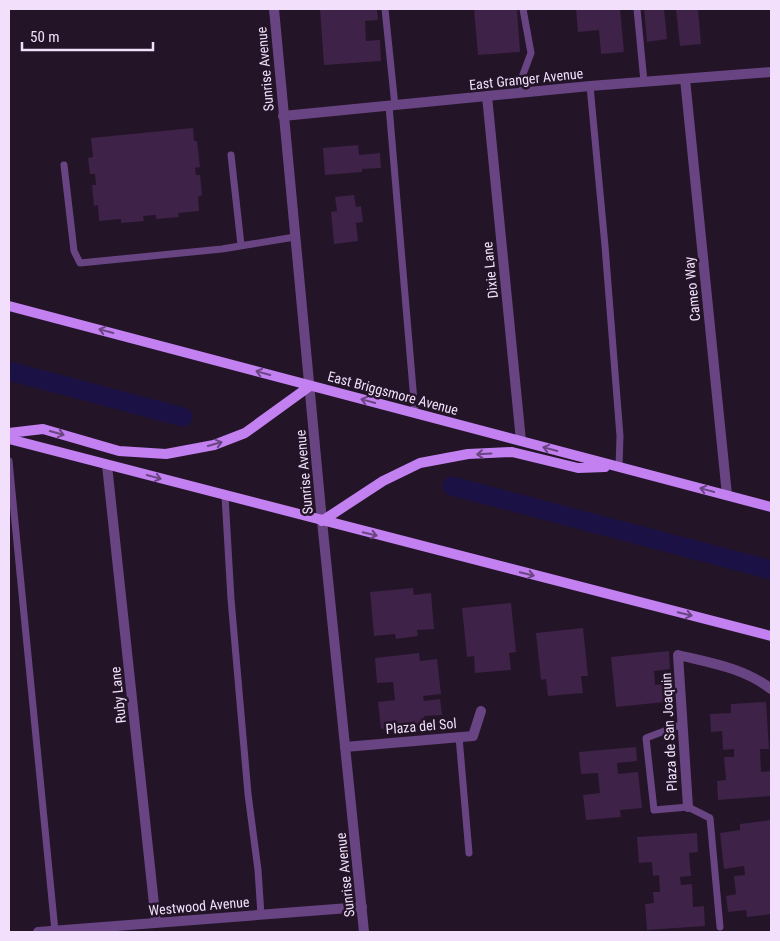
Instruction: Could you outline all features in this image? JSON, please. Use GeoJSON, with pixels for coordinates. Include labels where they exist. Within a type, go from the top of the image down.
{"type":"FeatureCollection","features":[{"type":"Feature","properties":{"kind":"main road","name":"East Briggsmore Avenue"},"geometry":{"type":"LineString","coordinates":[[9,306],[771,507]]}},
{"type":"Feature","properties":{"kind":"main road"},"geometry":{"type":"LineString","coordinates":[[9,433],[43,429],[119,451],[166,454],[214,445],[245,433],[310,386]]}},
{"type":"Feature","properties":{"kind":"main road"},"geometry":{"type":"LineString","coordinates":[[9,439],[771,636]]}},
{"type":"Feature","properties":{"kind":"main road"},"geometry":{"type":"LineString","coordinates":[[322,521],[382,480],[420,463],[468,454],[512,452],[578,468],[618,467]]}},
{"type":"Feature","properties":{"kind":"street","name":"Sunrise Avenue"},"geometry":{"type":"LineString","coordinates":[[274,9],[322,521],[364,932]]}},
{"type":"Feature","properties":{"kind":"street","name":"East Granger Avenue"},"geometry":{"type":"LineString","coordinates":[[283,116],[523,92],[771,72]]}},
{"type":"Feature","properties":{"kind":"street","name":"Cameo Way"},"geometry":{"type":"LineString","coordinates":[[685,79],[727,495]]}},
{"type":"Feature","properties":{"kind":"street","name":"Dixie Lane"},"geometry":{"type":"LineString","coordinates":[[488,96],[521,441]]}},
{"type":"Feature","properties":{"kind":"street","name":"Ruby Lane"},"geometry":{"type":"LineString","coordinates":[[107,465],[156,923]]}},
{"type":"Feature","properties":{"kind":"street","name":"Plaza de San Joaquin"},"geometry":{"type":"LineString","coordinates":[[688,807],[678,655],[744,673],[771,689]]}},
{"type":"Feature","properties":{"kind":"street","name":"Plaza del Sol"},"geometry":{"type":"LineString","coordinates":[[346,747],[473,736],[481,711]]}},
{"type":"Feature","properties":{"kind":"street","name":"Westwood Avenue"},"geometry":{"type":"LineString","coordinates":[[38,932],[362,907]]}},
{"type":"Feature","properties":{"kind":"lane"},"geometry":{"type":"LineString","coordinates":[[386,9],[415,413]]}},
{"type":"Feature","properties":{"kind":"lane"},"geometry":{"type":"LineString","coordinates":[[523,9],[531,53],[524,70],[523,92]]}},
{"type":"Feature","properties":{"kind":"lane"},"geometry":{"type":"LineString","coordinates":[[637,9],[644,82]]}},
{"type":"Feature","properties":{"kind":"lane"},"geometry":{"type":"LineString","coordinates":[[590,86],[620,436],[618,467]]}},
{"type":"Feature","properties":{"kind":"lane"},"geometry":{"type":"LineString","coordinates":[[230,155],[241,245]]}},
{"type":"Feature","properties":{"kind":"lane"},"geometry":{"type":"LineString","coordinates":[[64,165],[74,251],[80,263],[222,249],[295,237]]}},
{"type":"Feature","properties":{"kind":"lane"},"geometry":{"type":"LineString","coordinates":[[9,461],[55,931]]}},
{"type":"Feature","properties":{"kind":"lane"},"geometry":{"type":"LineString","coordinates":[[225,496],[231,599],[248,794],[262,914]]}},
{"type":"Feature","properties":{"kind":"lane"},"geometry":{"type":"LineString","coordinates":[[683,724],[646,738],[654,810],[688,807],[710,818],[720,927]]}},
{"type":"Feature","properties":{"kind":"lane"},"geometry":{"type":"LineString","coordinates":[[460,737],[468,853]]}},
{"type":"Feature","properties":{"kind":"building"},"geometry":{"type":"Polygon","coordinates":[[[320,9],[377,9],[378,20],[365,21],[366,41],[380,40],[381,61],[324,65],[320,9]]]}},
{"type":"Feature","properties":{"kind":"building"},"geometry":{"type":"Polygon","coordinates":[[[474,9],[517,9],[520,52],[478,55],[474,9]]]}},
{"type":"Feature","properties":{"kind":"building"},"geometry":{"type":"Polygon","coordinates":[[[576,9],[620,9],[624,52],[601,54],[599,30],[578,32],[576,9]]]}},
{"type":"Feature","properties":{"kind":"building"},"geometry":{"type":"Polygon","coordinates":[[[644,9],[664,9],[667,39],[647,42],[644,9]]]}},
{"type":"Feature","properties":{"kind":"building"},"geometry":{"type":"Polygon","coordinates":[[[676,9],[698,9],[701,44],[680,46],[676,9]]]}},
{"type":"Feature","properties":{"kind":"building"},"geometry":{"type":"Polygon","coordinates":[[[193,128],[194,141],[197,141],[200,167],[195,168],[196,175],[200,175],[202,195],[198,197],[199,211],[178,213],[179,217],[156,219],[156,215],[143,216],[144,221],[121,223],[121,219],[99,221],[98,205],[94,206],[92,185],[96,185],[95,174],[90,174],[88,158],[93,157],[91,138],[193,128]]]}},
{"type":"Feature","properties":{"kind":"building"},"geometry":{"type":"Polygon","coordinates":[[[358,145],[359,155],[380,153],[381,168],[362,169],[362,172],[325,175],[323,148],[358,145]]]}},
{"type":"Feature","properties":{"kind":"building"},"geometry":{"type":"Polygon","coordinates":[[[354,195],[356,207],[361,206],[363,222],[356,223],[358,241],[334,244],[331,212],[337,211],[335,197],[354,195]]]}},
{"type":"Feature","properties":{"kind":"building"},"geometry":{"type":"Polygon","coordinates":[[[413,588],[414,595],[431,593],[434,629],[417,630],[418,636],[396,639],[395,634],[374,636],[370,592],[413,588]]]}},
{"type":"Feature","properties":{"kind":"building"},"geometry":{"type":"Polygon","coordinates":[[[511,603],[516,652],[509,653],[511,670],[475,673],[474,656],[467,657],[462,608],[511,603]]]}},
{"type":"Feature","properties":{"kind":"building"},"geometry":{"type":"Polygon","coordinates":[[[583,628],[588,676],[581,676],[583,693],[548,696],[546,679],[541,680],[536,633],[583,628]]]}},
{"type":"Feature","properties":{"kind":"building"},"geometry":{"type":"Polygon","coordinates":[[[669,651],[670,669],[654,671],[655,685],[672,683],[674,701],[616,707],[611,657],[669,651]]]}},
{"type":"Feature","properties":{"kind":"building"},"geometry":{"type":"Polygon","coordinates":[[[419,653],[420,661],[437,659],[441,694],[423,696],[424,701],[440,699],[442,715],[424,716],[425,725],[381,729],[378,702],[395,700],[393,682],[377,683],[375,658],[419,653]]]}},
{"type":"Feature","properties":{"kind":"building"},"geometry":{"type":"Polygon","coordinates":[[[766,702],[769,749],[760,749],[761,772],[771,771],[771,796],[718,800],[717,781],[726,780],[724,757],[734,757],[734,749],[723,750],[722,731],[711,732],[710,714],[731,713],[731,704],[766,702]]]}},
{"type":"Feature","properties":{"kind":"building"},"geometry":{"type":"Polygon","coordinates":[[[636,747],[637,761],[617,763],[618,774],[638,772],[642,808],[620,810],[621,817],[586,820],[583,795],[600,793],[598,773],[581,774],[579,752],[636,747]]]}},
{"type":"Feature","properties":{"kind":"building"},"geometry":{"type":"Polygon","coordinates":[[[771,820],[771,914],[747,917],[746,910],[728,912],[726,896],[736,894],[734,876],[745,875],[744,866],[724,869],[720,833],[740,830],[740,824],[771,820]]]}},
{"type":"Feature","properties":{"kind":"building"},"geometry":{"type":"Polygon","coordinates":[[[697,833],[698,852],[689,853],[691,876],[680,877],[681,885],[692,884],[693,907],[704,906],[705,926],[647,930],[645,904],[654,903],[653,892],[660,892],[659,875],[653,876],[652,862],[639,863],[637,837],[697,833]]]}},
{"type":"Feature","properties":{"kind":"waterway"},"geometry":{"type":"LineString","coordinates":[[9,371],[183,417]]}},
{"type":"Feature","properties":{"kind":"waterway"},"geometry":{"type":"LineString","coordinates":[[452,486],[771,570]]}}]}
